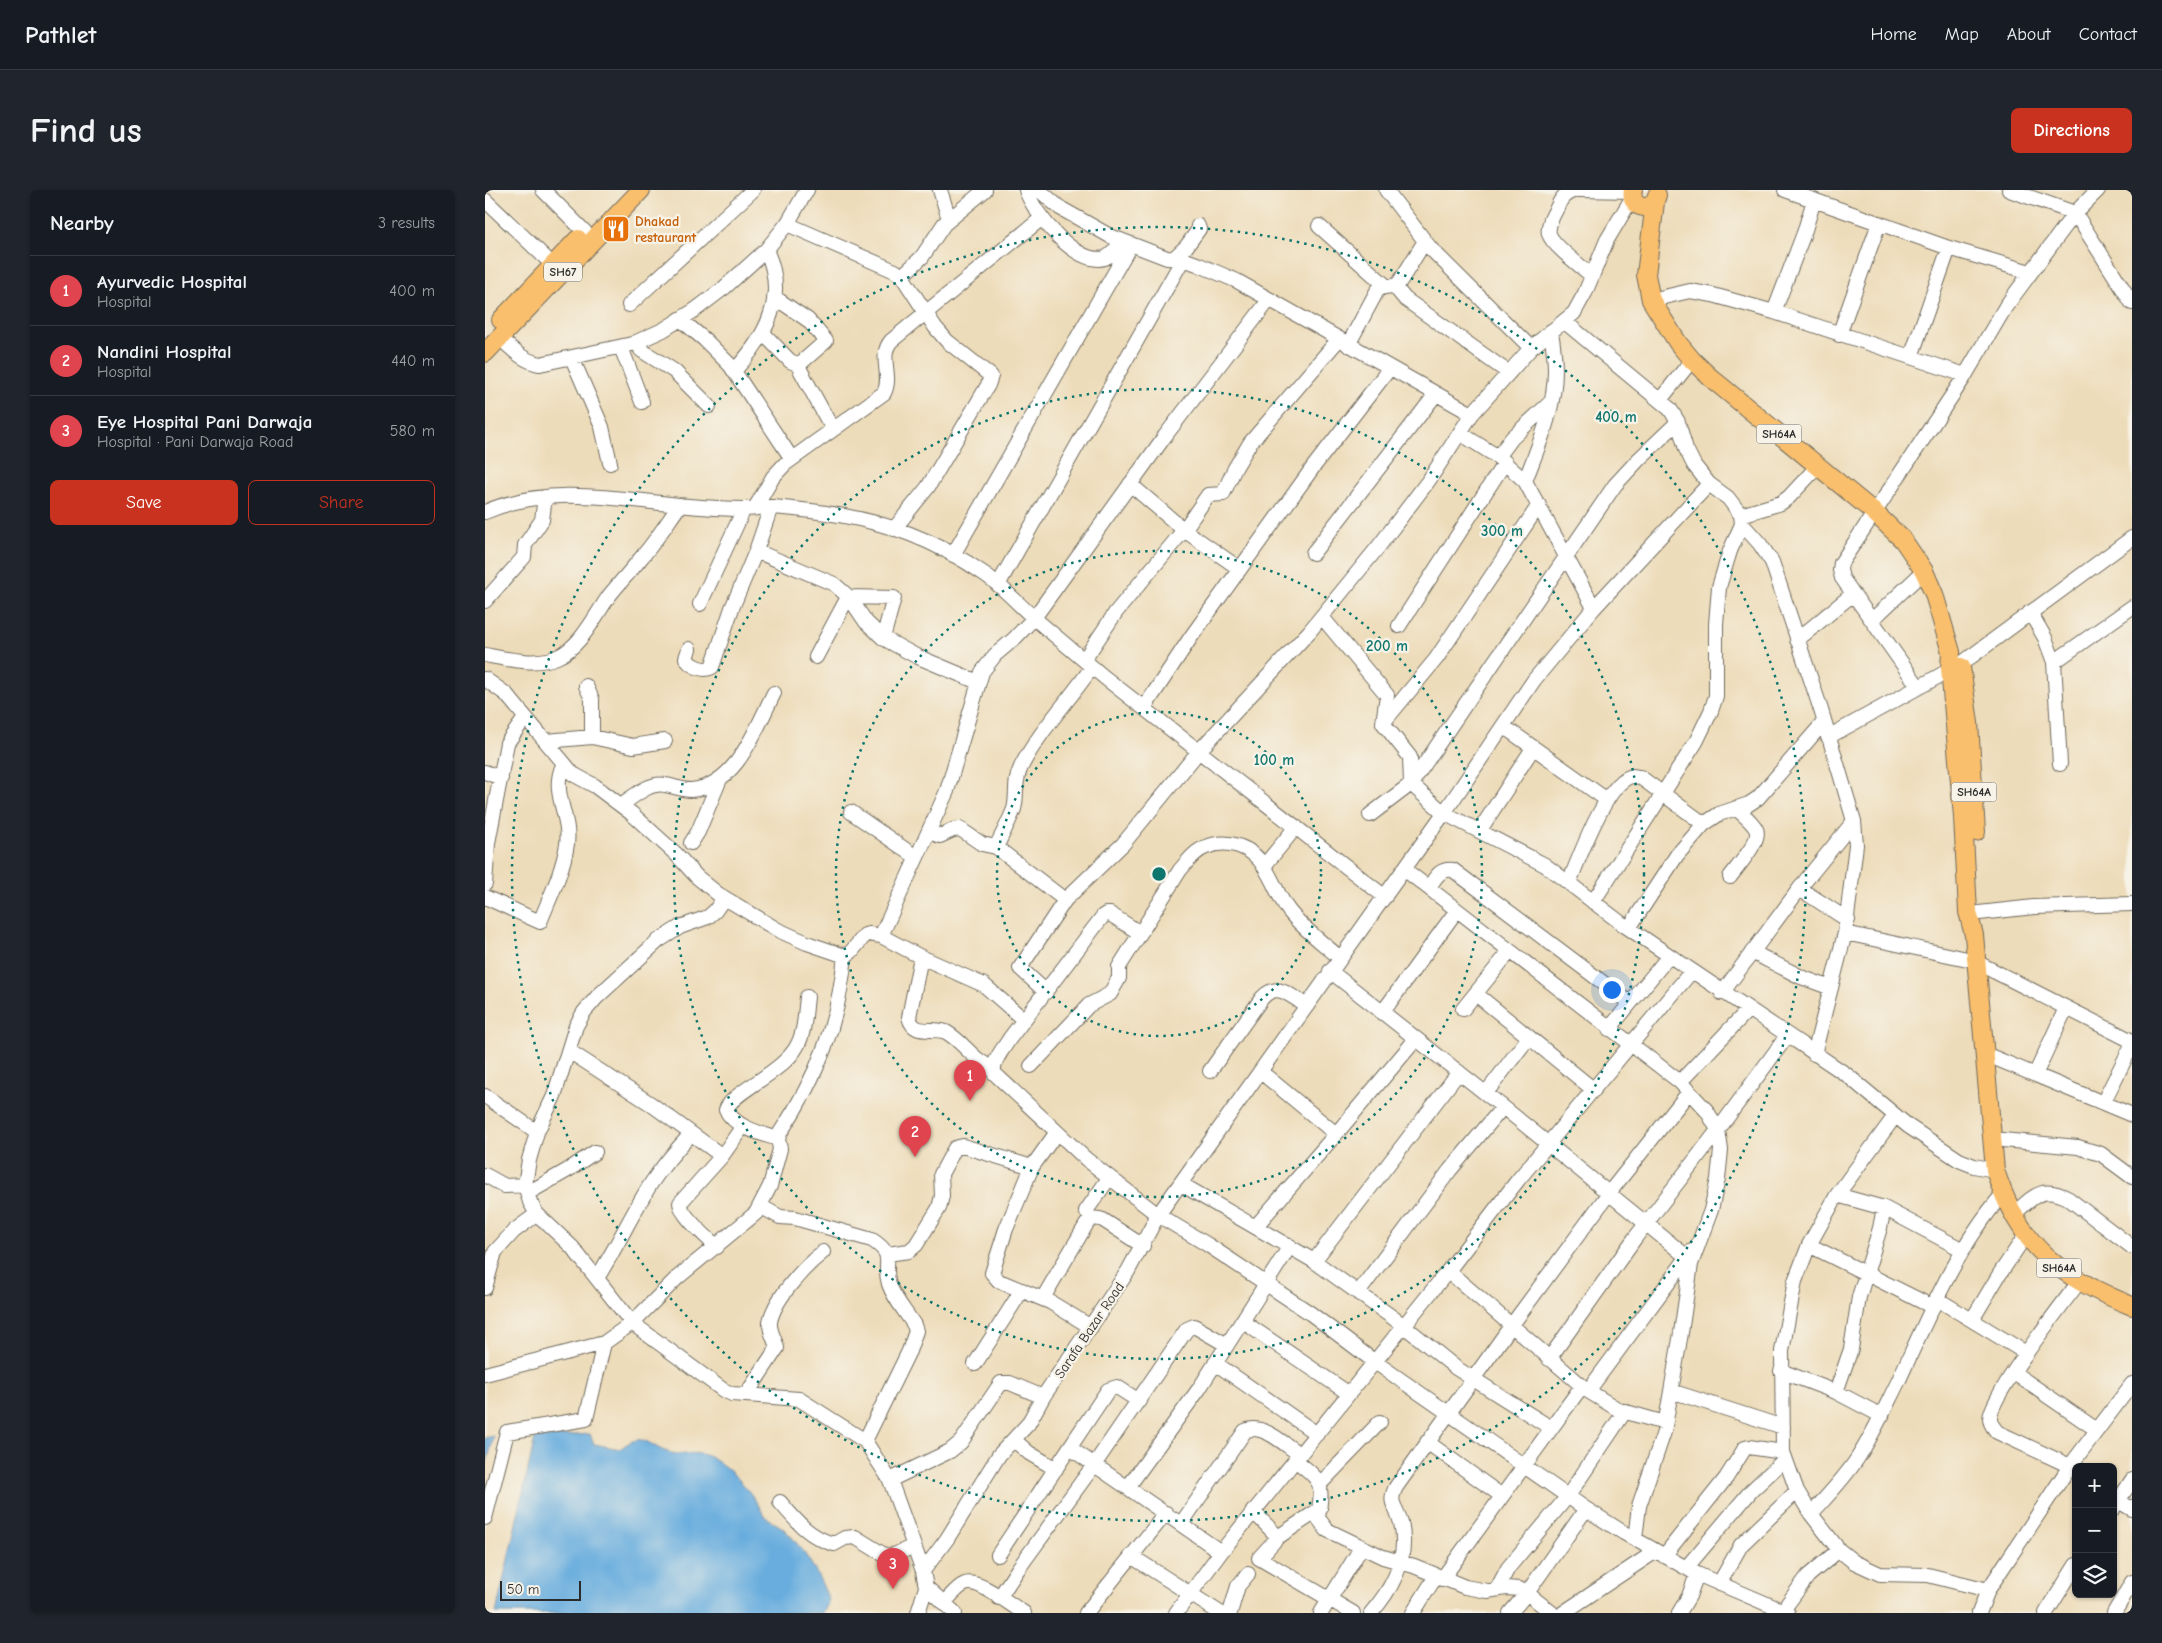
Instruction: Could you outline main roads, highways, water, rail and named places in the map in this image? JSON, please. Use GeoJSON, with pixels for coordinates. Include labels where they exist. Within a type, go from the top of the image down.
{"type":"FeatureCollection","features":[{"type":"Feature","properties":{"kind":"main road","name":"SH67"},"geometry":{"type":"LineString","coordinates":[[485,353],[492,337],[553,265],[624,190]]}},
{"type":"Feature","properties":{"kind":"main road","name":"SH67"},"geometry":{"type":"LineString","coordinates":[[492,337],[641,190]]}},
{"type":"Feature","properties":{"kind":"main road","name":"SH64A"},"geometry":{"type":"LineString","coordinates":[[1633,193],[1636,204],[1642,207],[1649,207],[1655,196]]}},
{"type":"Feature","properties":{"kind":"main road","name":"SH64A"},"geometry":{"type":"LineString","coordinates":[[1655,196],[1646,275],[1651,300],[1678,343],[1692,360],[1817,467],[1875,513],[1903,540],[1924,571],[1934,594],[1954,661],[1969,723],[1979,913],[1974,935]]}},
{"type":"Feature","properties":{"kind":"main road","name":"SH64A"},"geometry":{"type":"LineString","coordinates":[[1954,661],[1968,912],[1974,935],[1977,963],[1995,1170],[2026,1235],[2062,1270],[2079,1282],[2132,1306]]}},
{"type":"Feature","properties":{"kind":"main road","name":"SH64A"},"geometry":{"type":"LineString","coordinates":[[2011,1205],[2049,1245],[2076,1268],[2096,1281],[2132,1297]]}},
{"type":"Feature","properties":{"kind":"water"},"geometry":{"type":"Polygon","coordinates":[[[590,1434],[594,1444],[620,1449],[635,1440],[641,1440],[671,1453],[703,1454],[726,1468],[755,1499],[765,1516],[784,1529],[805,1554],[829,1600],[822,1613],[496,1613],[535,1438],[590,1434]]]}},
{"type":"Feature","properties":{"kind":"water"},"geometry":{"type":"Polygon","coordinates":[[[494,1436],[485,1470],[485,1438],[494,1436]]]}},
{"type":"Feature","properties":{"kind":"place","name":"Dhakad restaurant"},"geometry":{"type":"Point","coordinates":[616,229]}},
{"type":"Feature","properties":{"kind":"place","name":"Ayurvedic Hospital"},"geometry":{"type":"Point","coordinates":[970,1101]}},
{"type":"Feature","properties":{"kind":"place","name":"Nandini Hospital"},"geometry":{"type":"Point","coordinates":[915,1157]}},
{"type":"Feature","properties":{"kind":"place","name":"Eye Hospital Pani Darwaja"},"geometry":{"type":"Point","coordinates":[893,1589]}}]}
